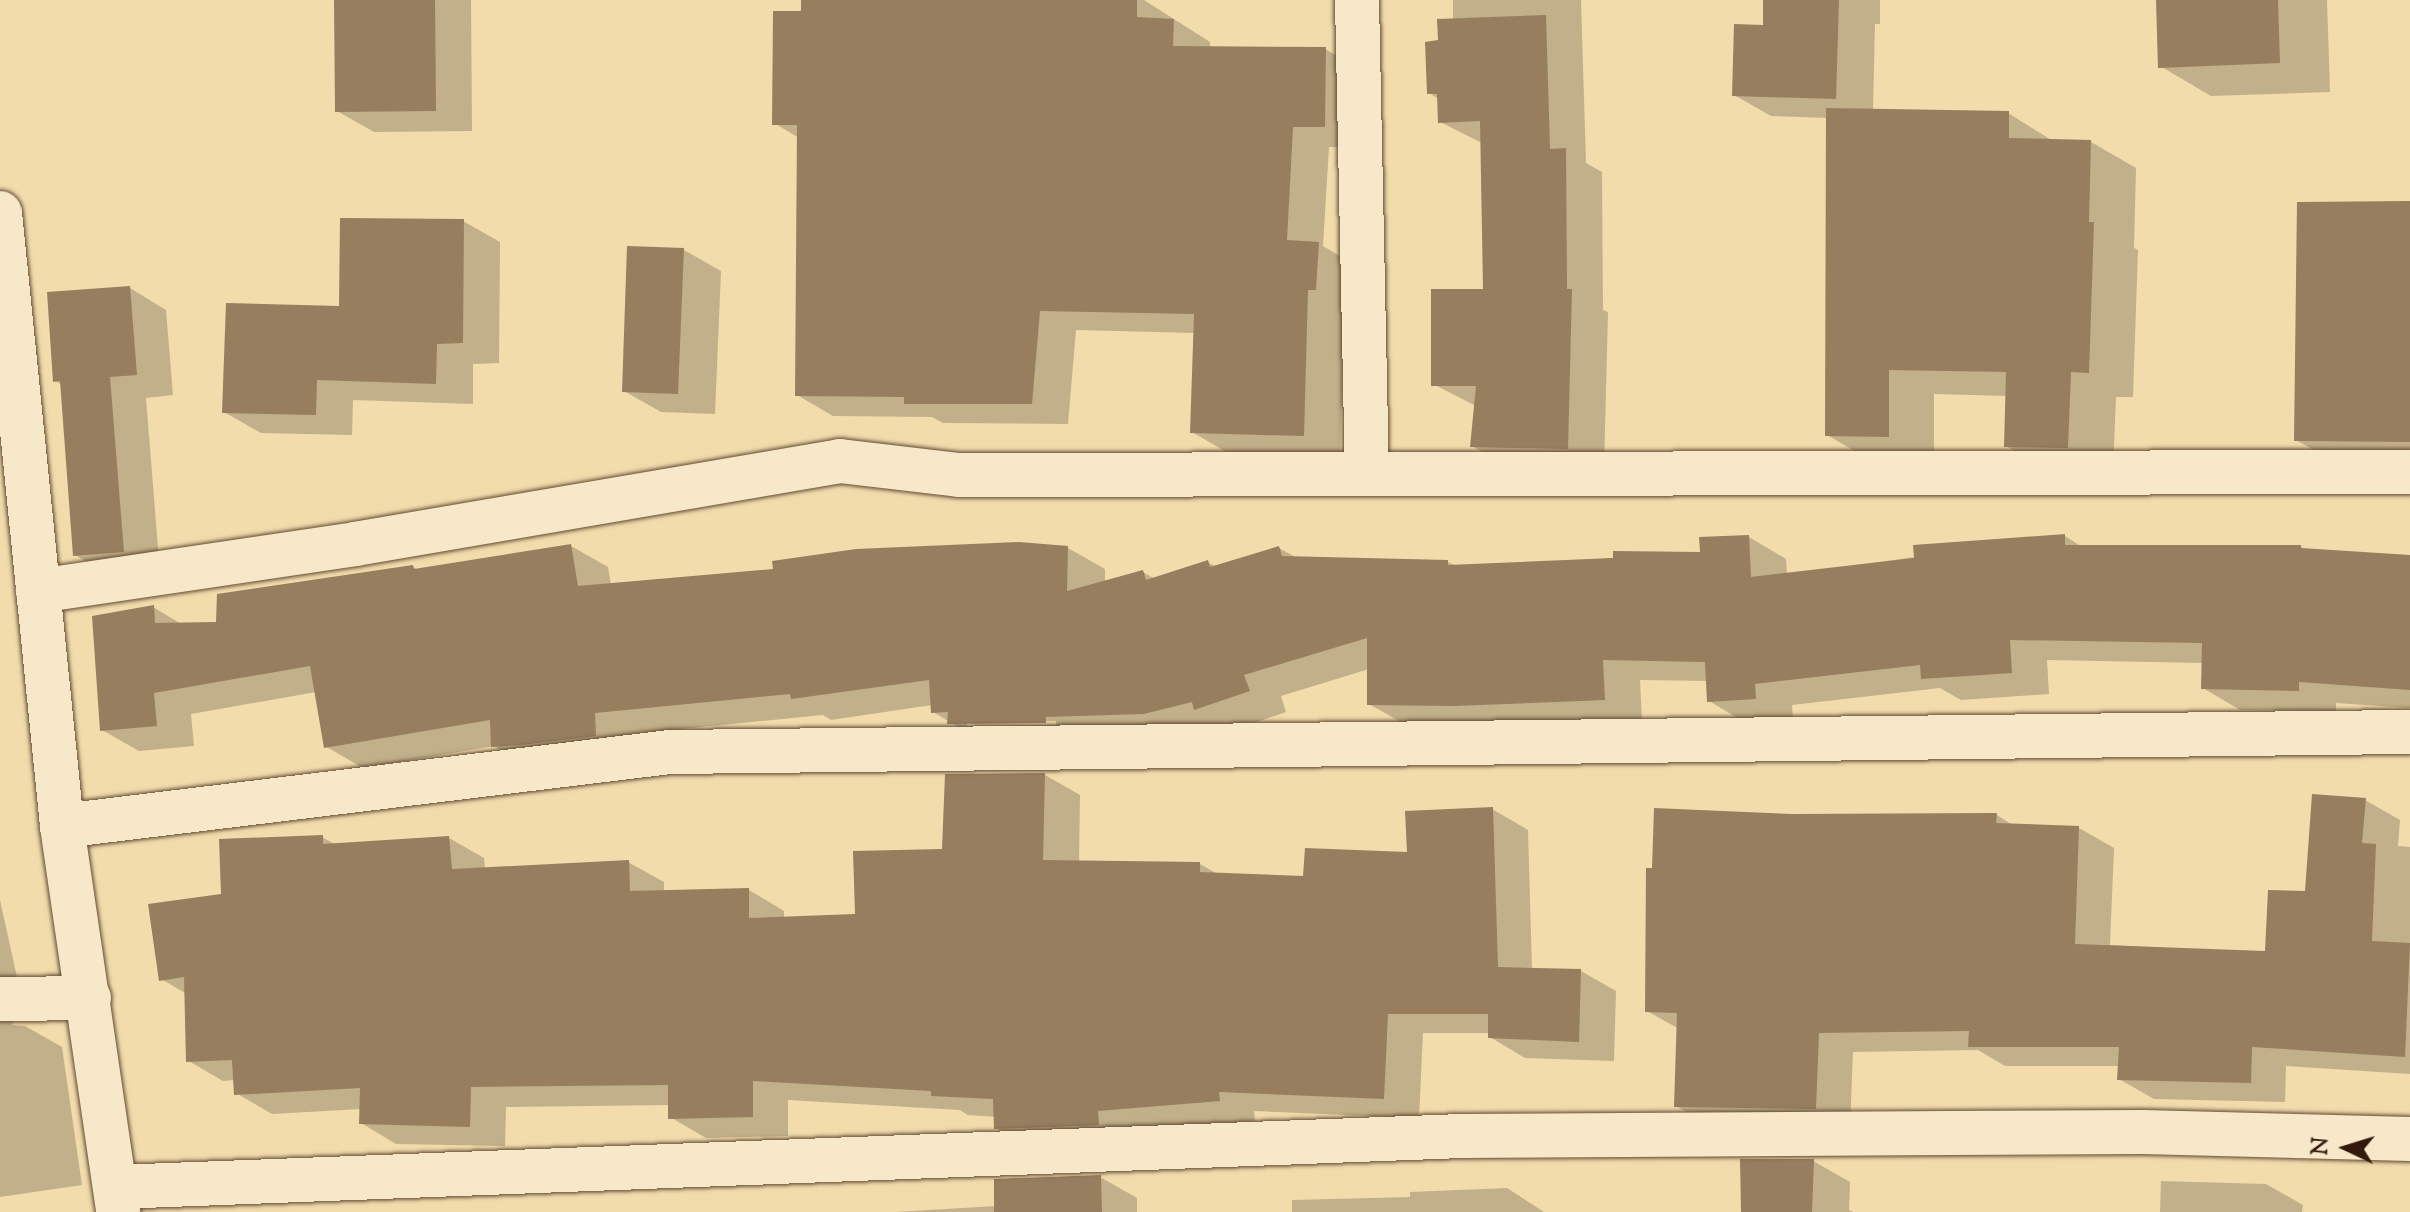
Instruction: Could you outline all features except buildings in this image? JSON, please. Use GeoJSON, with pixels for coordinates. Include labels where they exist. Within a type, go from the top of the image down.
{"type":"FeatureCollection","features":[{"type":"Feature","properties":{"kind":"street"},"geometry":{"type":"LineString","coordinates":[[1357,0],[1367,474]]}},
{"type":"Feature","properties":{"kind":"street"},"geometry":{"type":"LineString","coordinates":[[0,213],[62,826],[117,1200],[1462,1136],[2143,1132],[2410,1139]]}},
{"type":"Feature","properties":{"kind":"street"},"geometry":{"type":"LineString","coordinates":[[38,591],[355,544],[840,461],[959,475],[2410,472]]}},
{"type":"Feature","properties":{"kind":"street"},"geometry":{"type":"LineString","coordinates":[[62,826],[670,752],[2410,732]]}},
{"type":"Feature","properties":{"kind":"street"},"geometry":{"type":"LineString","coordinates":[[0,999],[89,998]]}}]}
